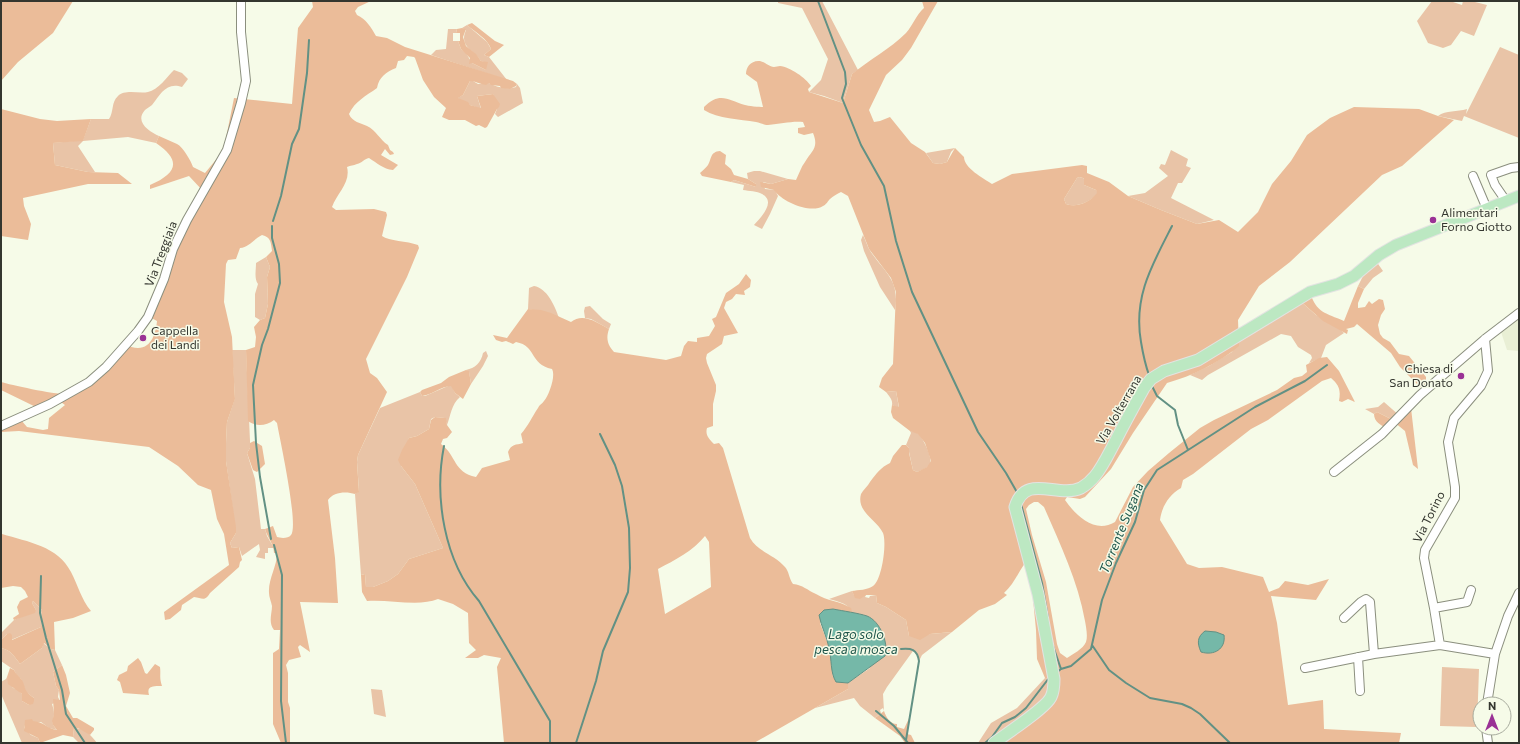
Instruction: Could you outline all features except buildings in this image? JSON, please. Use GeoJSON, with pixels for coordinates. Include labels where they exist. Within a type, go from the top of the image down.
{"type":"FeatureCollection","features":[{"type":"Feature","properties":{"kind":"main road","name":"Via Volterrana"},"geometry":{"type":"LineString","coordinates":[[994,743],[1039,710],[1051,698],[1054,688],[1053,673],[1038,594],[1015,507],[1023,492],[1032,489],[1068,491],[1079,489],[1087,484],[1095,476],[1105,461],[1144,388],[1151,379],[1164,371],[1198,360],[1310,292],[1338,284],[1354,276],[1379,255],[1414,236],[1519,196]]}},
{"type":"Feature","properties":{"kind":"street","name":"Via Treggiaia"},"geometry":{"type":"LineString","coordinates":[[1,426],[50,404],[88,382],[106,367],[138,331],[148,317],[164,279],[173,249],[187,220],[227,150],[241,103],[246,81],[241,32],[241,1]]}},
{"type":"Feature","properties":{"kind":"street"},"geometry":{"type":"LineString","coordinates":[[1506,201],[1495,185],[1491,175],[1511,168],[1519,167]]}},
{"type":"Feature","properties":{"kind":"street"},"geometry":{"type":"LineString","coordinates":[[1473,176],[1487,209]]}},
{"type":"Feature","properties":{"kind":"street"},"geometry":{"type":"LineString","coordinates":[[1334,472],[1382,434],[1420,395],[1485,339],[1519,313]]}},
{"type":"Feature","properties":{"kind":"street","name":"Via Torino"},"geometry":{"type":"LineString","coordinates":[[1440,645],[1424,558],[1425,550],[1455,498],[1455,487],[1448,442],[1454,418],[1481,386],[1488,371],[1485,339]]}},
{"type":"Feature","properties":{"kind":"street"},"geometry":{"type":"LineString","coordinates":[[1434,608],[1467,602],[1471,590]]}},
{"type":"Feature","properties":{"kind":"street"},"geometry":{"type":"LineString","coordinates":[[1488,696],[1495,654],[1519,593]]}},
{"type":"Feature","properties":{"kind":"street"},"geometry":{"type":"LineString","coordinates":[[1344,618],[1361,602],[1366,599],[1370,602],[1374,654]]}},
{"type":"Feature","properties":{"kind":"street"},"geometry":{"type":"LineString","coordinates":[[1305,668],[1374,654],[1440,645],[1495,654]]}},
{"type":"Feature","properties":{"kind":"street"},"geometry":{"type":"LineString","coordinates":[[1358,658],[1360,691]]}},
{"type":"Feature","properties":{"kind":"shaded area"},"geometry":{"type":"Polygon","coordinates":[[[1,1],[73,1],[53,33],[18,62],[1,81],[1,1]]]}},
{"type":"Feature","properties":{"kind":"shaded area"},"geometry":{"type":"Polygon","coordinates":[[[312,1],[371,1],[358,7],[355,11],[357,15],[368,24],[376,36],[387,38],[405,47],[513,81],[517,84],[510,89],[501,88],[500,86],[491,85],[489,83],[486,85],[470,81],[463,95],[458,98],[468,102],[470,105],[481,108],[477,96],[493,94],[500,104],[499,107],[485,128],[479,125],[476,126],[465,120],[449,120],[442,117],[446,108],[434,97],[423,80],[415,58],[407,56],[404,60],[398,61],[396,68],[384,75],[379,81],[377,88],[358,102],[351,109],[349,114],[354,121],[373,130],[388,145],[394,154],[390,155],[385,149],[381,155],[398,165],[393,170],[380,166],[369,158],[347,167],[347,178],[332,207],[336,210],[374,209],[386,212],[387,215],[382,236],[389,239],[418,245],[419,248],[407,277],[366,359],[370,373],[377,378],[387,392],[358,455],[359,492],[355,494],[344,492],[336,494],[328,500],[335,558],[338,603],[300,602],[310,652],[300,645],[298,647],[301,657],[289,660],[286,665],[288,673],[288,702],[290,708],[290,743],[281,743],[273,724],[273,653],[279,649],[280,630],[274,630],[271,624],[272,606],[269,596],[269,588],[276,563],[277,553],[274,553],[265,529],[273,526],[277,537],[288,537],[291,535],[293,528],[293,516],[277,423],[274,420],[268,424],[258,425],[248,421],[246,350],[255,347],[256,337],[254,327],[260,320],[265,318],[268,304],[267,277],[270,267],[266,257],[272,251],[269,239],[262,235],[246,246],[240,248],[236,259],[228,260],[226,264],[224,302],[232,337],[235,399],[227,422],[226,443],[226,461],[236,527],[236,533],[230,543],[232,548],[239,547],[242,560],[239,567],[210,593],[207,598],[203,599],[194,597],[182,605],[181,610],[170,619],[165,620],[164,612],[229,565],[224,534],[217,519],[211,490],[198,485],[178,466],[149,447],[19,431],[1,432],[1,426],[21,420],[27,427],[43,430],[48,429],[49,418],[65,405],[58,400],[40,409],[1,390],[1,382],[47,392],[69,394],[84,386],[91,380],[125,345],[138,348],[147,345],[150,342],[156,330],[157,321],[148,316],[173,249],[203,191],[189,176],[150,189],[150,185],[166,176],[171,171],[173,166],[173,161],[170,155],[156,143],[159,136],[182,148],[193,167],[205,173],[219,156],[225,143],[234,98],[292,104],[298,28],[313,7],[312,1]]]}},
{"type":"Feature","properties":{"kind":"shaded area"},"geometry":{"type":"Polygon","coordinates":[[[778,1],[822,1],[858,70],[852,74],[843,103],[809,92],[821,80],[828,59],[802,8],[778,3],[778,1]]]}},
{"type":"Feature","properties":{"kind":"shaded area"},"geometry":{"type":"Polygon","coordinates":[[[922,1],[938,1],[911,48],[902,60],[886,75],[869,110],[874,122],[890,117],[911,143],[925,152],[933,163],[940,164],[947,162],[955,148],[964,157],[970,169],[992,184],[1012,174],[1082,165],[1087,166],[1087,173],[1109,182],[1128,196],[1197,224],[1219,220],[1238,232],[1258,212],[1272,184],[1291,161],[1307,135],[1330,118],[1354,107],[1419,109],[1454,120],[1402,166],[1382,175],[1290,262],[1259,286],[1238,320],[1239,346],[1223,358],[1205,368],[1186,377],[1167,383],[1133,433],[1111,469],[1085,497],[1080,499],[1067,497],[1065,500],[1080,517],[1093,525],[1108,525],[1115,522],[1133,487],[1148,471],[1200,428],[1277,390],[1294,378],[1302,376],[1307,372],[1306,365],[1319,358],[1327,357],[1339,371],[1355,402],[1348,399],[1342,402],[1339,401],[1339,388],[1336,383],[1331,378],[1322,381],[1268,420],[1251,429],[1183,480],[1181,488],[1167,501],[1162,510],[1160,520],[1187,564],[1199,568],[1222,567],[1263,577],[1269,592],[1279,588],[1285,581],[1308,585],[1329,579],[1316,600],[1271,596],[1277,623],[1288,705],[1323,700],[1324,729],[1401,733],[1399,743],[994,743],[1039,710],[1054,679],[1045,678],[1037,659],[1031,578],[1025,563],[1004,593],[1007,595],[995,604],[979,610],[952,632],[930,634],[920,640],[909,636],[906,620],[877,603],[876,595],[866,595],[860,599],[855,598],[852,591],[863,590],[873,586],[876,582],[879,577],[884,553],[883,533],[861,506],[861,494],[874,476],[890,463],[893,456],[902,445],[906,445],[909,448],[913,470],[917,472],[927,467],[931,461],[925,443],[918,434],[910,431],[893,418],[891,412],[892,405],[899,407],[896,391],[886,392],[879,387],[882,378],[893,364],[896,292],[891,278],[869,249],[848,196],[841,192],[831,198],[824,205],[811,209],[797,206],[783,199],[774,190],[761,187],[760,182],[771,184],[788,179],[796,180],[802,166],[815,146],[815,138],[813,133],[804,135],[798,133],[798,128],[805,127],[803,122],[767,125],[716,115],[704,110],[704,107],[715,99],[724,98],[746,105],[763,107],[757,82],[746,74],[750,64],[757,61],[772,67],[780,66],[788,68],[809,83],[811,86],[808,89],[809,92],[843,103],[852,74],[900,39],[924,8],[922,1]],[[1079,177],[1064,199],[1066,204],[1079,205],[1091,199],[1097,193],[1096,190],[1084,185],[1084,179],[1079,177]],[[1034,502],[1026,509],[1046,582],[1057,644],[1060,653],[1067,658],[1085,645],[1086,642],[1087,632],[1082,606],[1068,563],[1044,507],[1038,502],[1034,502]]]}},
{"type":"Feature","properties":{"kind":"shaded area"},"geometry":{"type":"Polygon","coordinates":[[[1432,1],[1450,1],[1462,5],[1463,1],[1471,1],[1487,5],[1474,36],[1461,31],[1451,45],[1443,48],[1428,43],[1417,21],[1432,1]]]}},
{"type":"Feature","properties":{"kind":"shaded area"},"geometry":{"type":"Polygon","coordinates":[[[472,23],[495,41],[504,45],[489,57],[484,55],[491,49],[484,39],[467,25],[472,23]]]}},
{"type":"Feature","properties":{"kind":"shaded area"},"geometry":{"type":"Polygon","coordinates":[[[467,25],[487,42],[491,49],[484,55],[489,57],[507,80],[431,55],[436,50],[446,49],[448,29],[457,29],[456,33],[453,33],[453,41],[458,41],[461,49],[466,53],[472,63],[486,70],[484,62],[481,61],[465,44],[464,36],[466,30],[462,28],[467,25]]]}},
{"type":"Feature","properties":{"kind":"shaded area"},"geometry":{"type":"Polygon","coordinates":[[[457,29],[466,29],[463,37],[466,46],[476,54],[481,61],[488,62],[486,70],[472,63],[469,64],[470,58],[461,49],[458,41],[460,41],[460,33],[456,33],[457,29]]]}},
{"type":"Feature","properties":{"kind":"shaded area"},"geometry":{"type":"Polygon","coordinates":[[[1500,47],[1519,55],[1519,138],[1464,116],[1462,121],[1438,116],[1444,113],[1467,109],[1466,114],[1500,47]]]}},
{"type":"Feature","properties":{"kind":"shaded area"},"geometry":{"type":"Polygon","coordinates":[[[174,70],[182,73],[188,79],[182,87],[172,86],[164,90],[152,105],[142,114],[141,119],[144,126],[159,136],[156,143],[128,137],[83,141],[78,146],[95,172],[88,172],[55,165],[53,143],[83,140],[91,119],[109,119],[112,113],[114,101],[118,96],[124,93],[152,91],[159,86],[174,70]]]}},
{"type":"Feature","properties":{"kind":"shaded area"},"geometry":{"type":"Polygon","coordinates":[[[470,81],[478,84],[489,83],[506,88],[516,87],[517,84],[520,88],[523,103],[498,117],[495,114],[497,109],[493,94],[477,96],[481,109],[457,98],[463,95],[470,81]]]}},
{"type":"Feature","properties":{"kind":"shaded area"},"geometry":{"type":"Polygon","coordinates":[[[1,109],[40,119],[57,121],[91,119],[83,141],[53,143],[55,165],[88,172],[118,173],[132,184],[88,184],[23,198],[24,206],[31,224],[28,240],[1,236],[1,109]]]}},
{"type":"Feature","properties":{"kind":"shaded area"},"geometry":{"type":"Polygon","coordinates":[[[955,148],[951,152],[947,162],[940,164],[933,163],[926,153],[955,148]]]}},
{"type":"Feature","properties":{"kind":"shaded area"},"geometry":{"type":"Polygon","coordinates":[[[1171,150],[1188,159],[1186,166],[1191,168],[1182,183],[1178,183],[1171,198],[1214,220],[1197,224],[1128,196],[1145,193],[1168,176],[1159,168],[1161,164],[1165,165],[1171,150]]]}},
{"type":"Feature","properties":{"kind":"shaded area"},"geometry":{"type":"Polygon","coordinates":[[[720,151],[726,155],[725,164],[731,169],[734,175],[748,179],[756,184],[756,187],[734,180],[731,182],[702,176],[700,173],[708,165],[713,154],[720,151]]]}},
{"type":"Feature","properties":{"kind":"shaded area"},"geometry":{"type":"Polygon","coordinates":[[[760,171],[788,179],[771,184],[763,182],[765,189],[775,190],[778,196],[762,229],[754,225],[766,210],[768,201],[766,197],[758,192],[743,190],[744,185],[731,182],[734,180],[756,187],[756,184],[748,179],[747,173],[760,171]]]}},
{"type":"Feature","properties":{"kind":"shaded area"},"geometry":{"type":"Polygon","coordinates":[[[1079,177],[1084,179],[1084,185],[1096,190],[1098,193],[1091,199],[1079,205],[1066,204],[1064,199],[1079,177]]]}},
{"type":"Feature","properties":{"kind":"shaded area"},"geometry":{"type":"Polygon","coordinates":[[[863,235],[869,249],[890,276],[893,283],[896,299],[895,310],[880,287],[864,251],[861,240],[863,235]]]}},
{"type":"Feature","properties":{"kind":"shaded area"},"geometry":{"type":"Polygon","coordinates":[[[266,257],[270,267],[267,277],[268,304],[265,318],[260,320],[255,317],[255,294],[258,284],[256,277],[256,263],[266,257]]]}},
{"type":"Feature","properties":{"kind":"shaded area"},"geometry":{"type":"Polygon","coordinates":[[[1376,261],[1383,271],[1373,278],[1364,289],[1358,286],[1365,272],[1376,261]]]}},
{"type":"Feature","properties":{"kind":"shaded area"},"geometry":{"type":"Polygon","coordinates":[[[746,274],[751,280],[750,287],[744,291],[745,295],[736,294],[732,299],[726,302],[724,308],[738,333],[724,336],[722,344],[707,354],[706,358],[716,385],[713,404],[713,426],[707,428],[707,435],[714,444],[719,443],[723,448],[750,538],[753,543],[785,567],[793,584],[851,608],[853,614],[833,609],[820,623],[830,649],[833,677],[843,683],[848,683],[848,689],[754,743],[504,743],[497,667],[501,658],[484,655],[478,658],[465,658],[476,650],[469,643],[468,613],[453,604],[438,599],[413,603],[367,601],[362,592],[361,575],[365,574],[366,587],[373,587],[388,581],[398,574],[409,559],[443,548],[415,484],[398,460],[402,450],[409,438],[417,436],[429,429],[431,420],[435,417],[446,418],[447,425],[452,432],[447,438],[443,439],[441,444],[459,468],[469,475],[476,477],[482,468],[510,460],[508,452],[509,449],[514,445],[523,443],[521,434],[546,398],[550,390],[553,376],[552,369],[545,367],[540,363],[531,351],[523,344],[516,342],[513,344],[506,341],[502,342],[496,340],[493,335],[507,338],[528,309],[541,310],[551,313],[571,322],[576,319],[585,318],[609,329],[608,341],[614,352],[666,360],[681,356],[684,346],[688,341],[697,342],[697,338],[709,336],[715,326],[712,319],[716,317],[726,293],[739,284],[746,274]],[[705,536],[689,551],[658,569],[665,614],[711,587],[709,542],[705,536]]]}},
{"type":"Feature","properties":{"kind":"shaded area"},"geometry":{"type":"Polygon","coordinates":[[[534,286],[539,287],[547,294],[553,303],[559,318],[547,313],[528,309],[529,288],[534,286]]]}},
{"type":"Feature","properties":{"kind":"shaded area"},"geometry":{"type":"Polygon","coordinates":[[[1358,286],[1364,289],[1358,303],[1358,308],[1365,307],[1369,301],[1372,304],[1379,299],[1383,300],[1385,309],[1381,315],[1378,325],[1380,334],[1383,338],[1390,342],[1399,354],[1409,356],[1426,377],[1426,390],[1419,386],[1400,367],[1391,353],[1357,324],[1354,327],[1346,329],[1348,330],[1347,334],[1323,321],[1298,299],[1310,292],[1315,304],[1322,311],[1344,321],[1358,286]]]}},
{"type":"Feature","properties":{"kind":"shaded area"},"geometry":{"type":"Polygon","coordinates":[[[1298,299],[1316,315],[1339,328],[1344,333],[1326,345],[1321,358],[1309,363],[1312,358],[1311,355],[1298,347],[1291,336],[1281,334],[1208,375],[1202,380],[1190,375],[1209,366],[1232,352],[1238,335],[1298,299]]]}},
{"type":"Feature","properties":{"kind":"shaded area"},"geometry":{"type":"Polygon","coordinates":[[[590,306],[603,319],[611,324],[609,329],[591,319],[585,318],[585,307],[590,306]]]}},
{"type":"Feature","properties":{"kind":"shaded area"},"geometry":{"type":"Polygon","coordinates":[[[1519,318],[1519,351],[1507,350],[1501,332],[1519,318]]]}},
{"type":"Feature","properties":{"kind":"shaded area"},"geometry":{"type":"Polygon","coordinates":[[[232,350],[246,350],[250,441],[250,448],[247,453],[255,479],[261,529],[265,529],[274,548],[268,548],[268,553],[265,553],[265,559],[256,557],[260,550],[259,544],[242,556],[239,547],[232,548],[230,543],[236,533],[226,461],[227,422],[235,398],[232,350]]]}},
{"type":"Feature","properties":{"kind":"shaded area"},"geometry":{"type":"Polygon","coordinates":[[[486,351],[488,356],[471,384],[469,372],[466,370],[477,364],[481,360],[483,353],[486,351]]]}},
{"type":"Feature","properties":{"kind":"shaded area"},"geometry":{"type":"Polygon","coordinates":[[[466,370],[469,371],[471,384],[463,399],[455,393],[451,386],[444,387],[422,396],[420,392],[422,390],[441,383],[449,377],[466,370]]]}},
{"type":"Feature","properties":{"kind":"shaded area"},"geometry":{"type":"Polygon","coordinates":[[[448,386],[452,386],[455,393],[460,397],[453,407],[447,425],[445,418],[435,417],[431,419],[429,429],[417,436],[409,438],[401,466],[415,484],[443,548],[409,559],[398,574],[388,581],[373,587],[366,587],[365,574],[361,575],[355,494],[359,491],[358,455],[380,408],[420,392],[422,396],[425,396],[448,386]]]}},
{"type":"Feature","properties":{"kind":"shaded area"},"geometry":{"type":"Polygon","coordinates":[[[896,391],[899,408],[892,405],[886,392],[896,391]]]}},
{"type":"Feature","properties":{"kind":"shaded area"},"geometry":{"type":"Polygon","coordinates":[[[1384,402],[1400,416],[1391,419],[1377,412],[1374,414],[1365,409],[1378,407],[1384,402]]]}},
{"type":"Feature","properties":{"kind":"shaded area"},"geometry":{"type":"Polygon","coordinates":[[[1411,408],[1418,469],[1413,465],[1405,431],[1394,422],[1387,429],[1378,423],[1374,417],[1374,414],[1377,412],[1391,419],[1411,408]]]}},
{"type":"Feature","properties":{"kind":"shaded area"},"geometry":{"type":"Polygon","coordinates":[[[910,431],[919,434],[929,453],[931,461],[925,469],[917,472],[913,470],[909,448],[906,445],[911,433],[910,431]]]}},
{"type":"Feature","properties":{"kind":"shaded area"},"geometry":{"type":"Polygon","coordinates":[[[254,441],[262,446],[265,464],[257,472],[253,470],[247,453],[250,448],[250,443],[254,441]]]}},
{"type":"Feature","properties":{"kind":"shaded area"},"geometry":{"type":"Polygon","coordinates":[[[2,534],[41,546],[58,556],[71,572],[82,597],[91,611],[73,618],[54,622],[55,650],[51,649],[44,643],[42,648],[20,664],[10,652],[1,648],[1,640],[10,633],[12,635],[12,640],[41,627],[42,610],[33,601],[32,603],[36,610],[35,613],[14,620],[13,618],[19,614],[17,607],[20,601],[28,597],[21,587],[13,586],[1,588],[2,534]]]}},
{"type":"Feature","properties":{"kind":"shaded area"},"geometry":{"type":"Polygon","coordinates":[[[852,591],[854,595],[866,595],[865,597],[869,598],[870,596],[876,595],[877,603],[906,620],[909,636],[952,632],[922,655],[919,661],[918,656],[913,651],[883,694],[884,711],[883,708],[880,710],[881,713],[875,718],[860,706],[854,698],[815,708],[848,689],[848,683],[870,668],[859,615],[853,614],[846,605],[829,599],[852,591]]]}},
{"type":"Feature","properties":{"kind":"shaded area"},"geometry":{"type":"Polygon","coordinates":[[[33,601],[42,610],[41,627],[11,640],[7,634],[1,640],[1,633],[14,620],[36,610],[32,603],[33,601]]]}},
{"type":"Feature","properties":{"kind":"shaded area"},"geometry":{"type":"Polygon","coordinates":[[[43,643],[55,650],[62,665],[53,672],[56,686],[59,690],[58,697],[60,701],[52,704],[54,713],[53,724],[57,730],[49,728],[41,722],[25,725],[24,728],[31,735],[38,738],[40,743],[22,743],[1,694],[1,682],[7,677],[13,688],[17,689],[22,694],[22,701],[29,705],[34,698],[26,692],[21,679],[17,676],[14,670],[1,661],[1,648],[10,652],[20,664],[42,648],[43,643]]]}},
{"type":"Feature","properties":{"kind":"shaded area"},"geometry":{"type":"Polygon","coordinates":[[[138,658],[145,673],[147,674],[155,664],[160,667],[162,686],[154,686],[150,688],[148,692],[149,695],[123,693],[120,682],[117,680],[119,675],[127,671],[128,666],[138,658]]]}},
{"type":"Feature","properties":{"kind":"shaded area"},"geometry":{"type":"Polygon","coordinates":[[[62,665],[70,693],[66,706],[73,718],[77,718],[94,728],[94,730],[90,735],[78,728],[74,728],[73,737],[63,735],[40,743],[38,738],[24,731],[25,720],[32,719],[33,721],[57,730],[52,721],[54,715],[53,699],[60,700],[59,690],[56,686],[53,672],[62,665]]]}},
{"type":"Feature","properties":{"kind":"shaded area"},"geometry":{"type":"Polygon","coordinates":[[[1442,667],[1479,669],[1478,696],[1472,696],[1472,727],[1440,726],[1442,667]]]}},
{"type":"Feature","properties":{"kind":"shaded area"},"geometry":{"type":"Polygon","coordinates":[[[10,668],[14,670],[22,680],[27,691],[34,698],[33,704],[29,705],[22,701],[22,694],[8,684],[7,677],[10,668]]]}},
{"type":"Feature","properties":{"kind":"shaded area"},"geometry":{"type":"Polygon","coordinates":[[[1045,678],[1054,679],[1051,699],[994,743],[978,743],[991,723],[1017,708],[1045,678]]]}},
{"type":"Feature","properties":{"kind":"shaded area"},"geometry":{"type":"Polygon","coordinates":[[[371,689],[382,690],[386,717],[374,714],[371,689]]]}},
{"type":"Feature","properties":{"kind":"shaded area"},"geometry":{"type":"Polygon","coordinates":[[[884,711],[890,721],[897,724],[897,727],[904,729],[910,716],[907,734],[911,735],[915,743],[905,743],[900,736],[875,718],[884,711]]]}},
{"type":"Feature","properties":{"kind":"shaded area"},"geometry":{"type":"Polygon","coordinates":[[[74,728],[84,730],[97,743],[79,743],[73,737],[74,728]]]}},
{"type":"Feature","properties":{"kind":"water","name":"Lago solo pesca a mosca"},"geometry":{"type":"Polygon","coordinates":[[[833,609],[867,616],[872,619],[879,627],[886,645],[885,656],[848,683],[836,682],[834,678],[830,652],[819,615],[824,610],[833,609]]]}},
{"type":"Feature","properties":{"kind":"water"},"geometry":{"type":"Polygon","coordinates":[[[1205,631],[1216,632],[1224,635],[1221,648],[1210,653],[1201,652],[1198,640],[1205,631]]]}},
{"type":"Feature","properties":{"kind":"waterway"},"geometry":{"type":"LineString","coordinates":[[818,1],[845,72],[846,84],[842,98],[861,145],[884,186],[896,241],[912,292],[978,432],[1006,473],[1018,494]]}},
{"type":"Feature","properties":{"kind":"waterway"},"geometry":{"type":"LineString","coordinates":[[273,221],[281,196],[292,144],[299,129],[307,73],[309,40]]}},
{"type":"Feature","properties":{"kind":"waterway"},"geometry":{"type":"LineString","coordinates":[[271,539],[260,477],[256,443],[253,385],[262,345],[268,329],[280,283],[279,264],[272,238],[272,226]]}},
{"type":"Feature","properties":{"kind":"waterway"},"geometry":{"type":"LineString","coordinates":[[1149,375],[1144,359],[1139,326],[1142,296],[1151,268],[1172,226]]}},
{"type":"Feature","properties":{"kind":"waterway","name":"Torrente Sugana"},"geometry":{"type":"LineString","coordinates":[[1056,673],[1061,669],[1071,666],[1091,649],[1102,600],[1116,563],[1135,522],[1144,490],[1157,470],[1255,407],[1305,381],[1327,365]]}},
{"type":"Feature","properties":{"kind":"waterway"},"geometry":{"type":"LineString","coordinates":[[1152,386],[1157,396],[1175,410],[1178,425],[1188,450]]}},
{"type":"Feature","properties":{"kind":"waterway"},"geometry":{"type":"LineString","coordinates":[[576,743],[596,681],[603,651],[628,592],[630,568],[629,528],[622,486],[615,465],[600,434]]}},
{"type":"Feature","properties":{"kind":"waterway"},"geometry":{"type":"LineString","coordinates":[[444,446],[440,486],[441,507],[450,548],[457,567],[467,585],[479,601],[550,721],[550,743]]}},
{"type":"Feature","properties":{"kind":"waterway"},"geometry":{"type":"LineString","coordinates":[[1021,504],[1042,583],[1048,618]]}},
{"type":"Feature","properties":{"kind":"waterway"},"geometry":{"type":"LineString","coordinates":[[274,545],[282,575],[281,701],[286,743]]}},
{"type":"Feature","properties":{"kind":"waterway"},"geometry":{"type":"LineString","coordinates":[[41,576],[40,613],[62,690],[66,714],[85,743]]}},
{"type":"Feature","properties":{"kind":"waterway"},"geometry":{"type":"LineString","coordinates":[[1092,645],[1109,670],[1126,683],[1150,698],[1182,704],[1191,708],[1200,714],[1230,743]]}},
{"type":"Feature","properties":{"kind":"waterway"},"geometry":{"type":"LineString","coordinates":[[1053,646],[1061,669]]}},
{"type":"Feature","properties":{"kind":"waterway"},"geometry":{"type":"LineString","coordinates":[[901,649],[913,650],[917,654],[919,661],[906,740]]}},
{"type":"Feature","properties":{"kind":"waterway","name":"Torrente Sugana"},"geometry":{"type":"LineString","coordinates":[[985,743],[992,737],[1002,723],[1015,717],[1026,708],[1049,678]]}},
{"type":"Feature","properties":{"kind":"waterway"},"geometry":{"type":"LineString","coordinates":[[876,711],[894,726],[908,743]]}},
{"type":"Feature","properties":{"kind":"place","name":"Alimentari Forno Giotto"},"geometry":{"type":"Point","coordinates":[1433,220]}},
{"type":"Feature","properties":{"kind":"place","name":"Cappella dei Landi"},"geometry":{"type":"Point","coordinates":[143,338]}},
{"type":"Feature","properties":{"kind":"place","name":"Chiesa di San Donato"},"geometry":{"type":"Point","coordinates":[1461,376]}}]}
